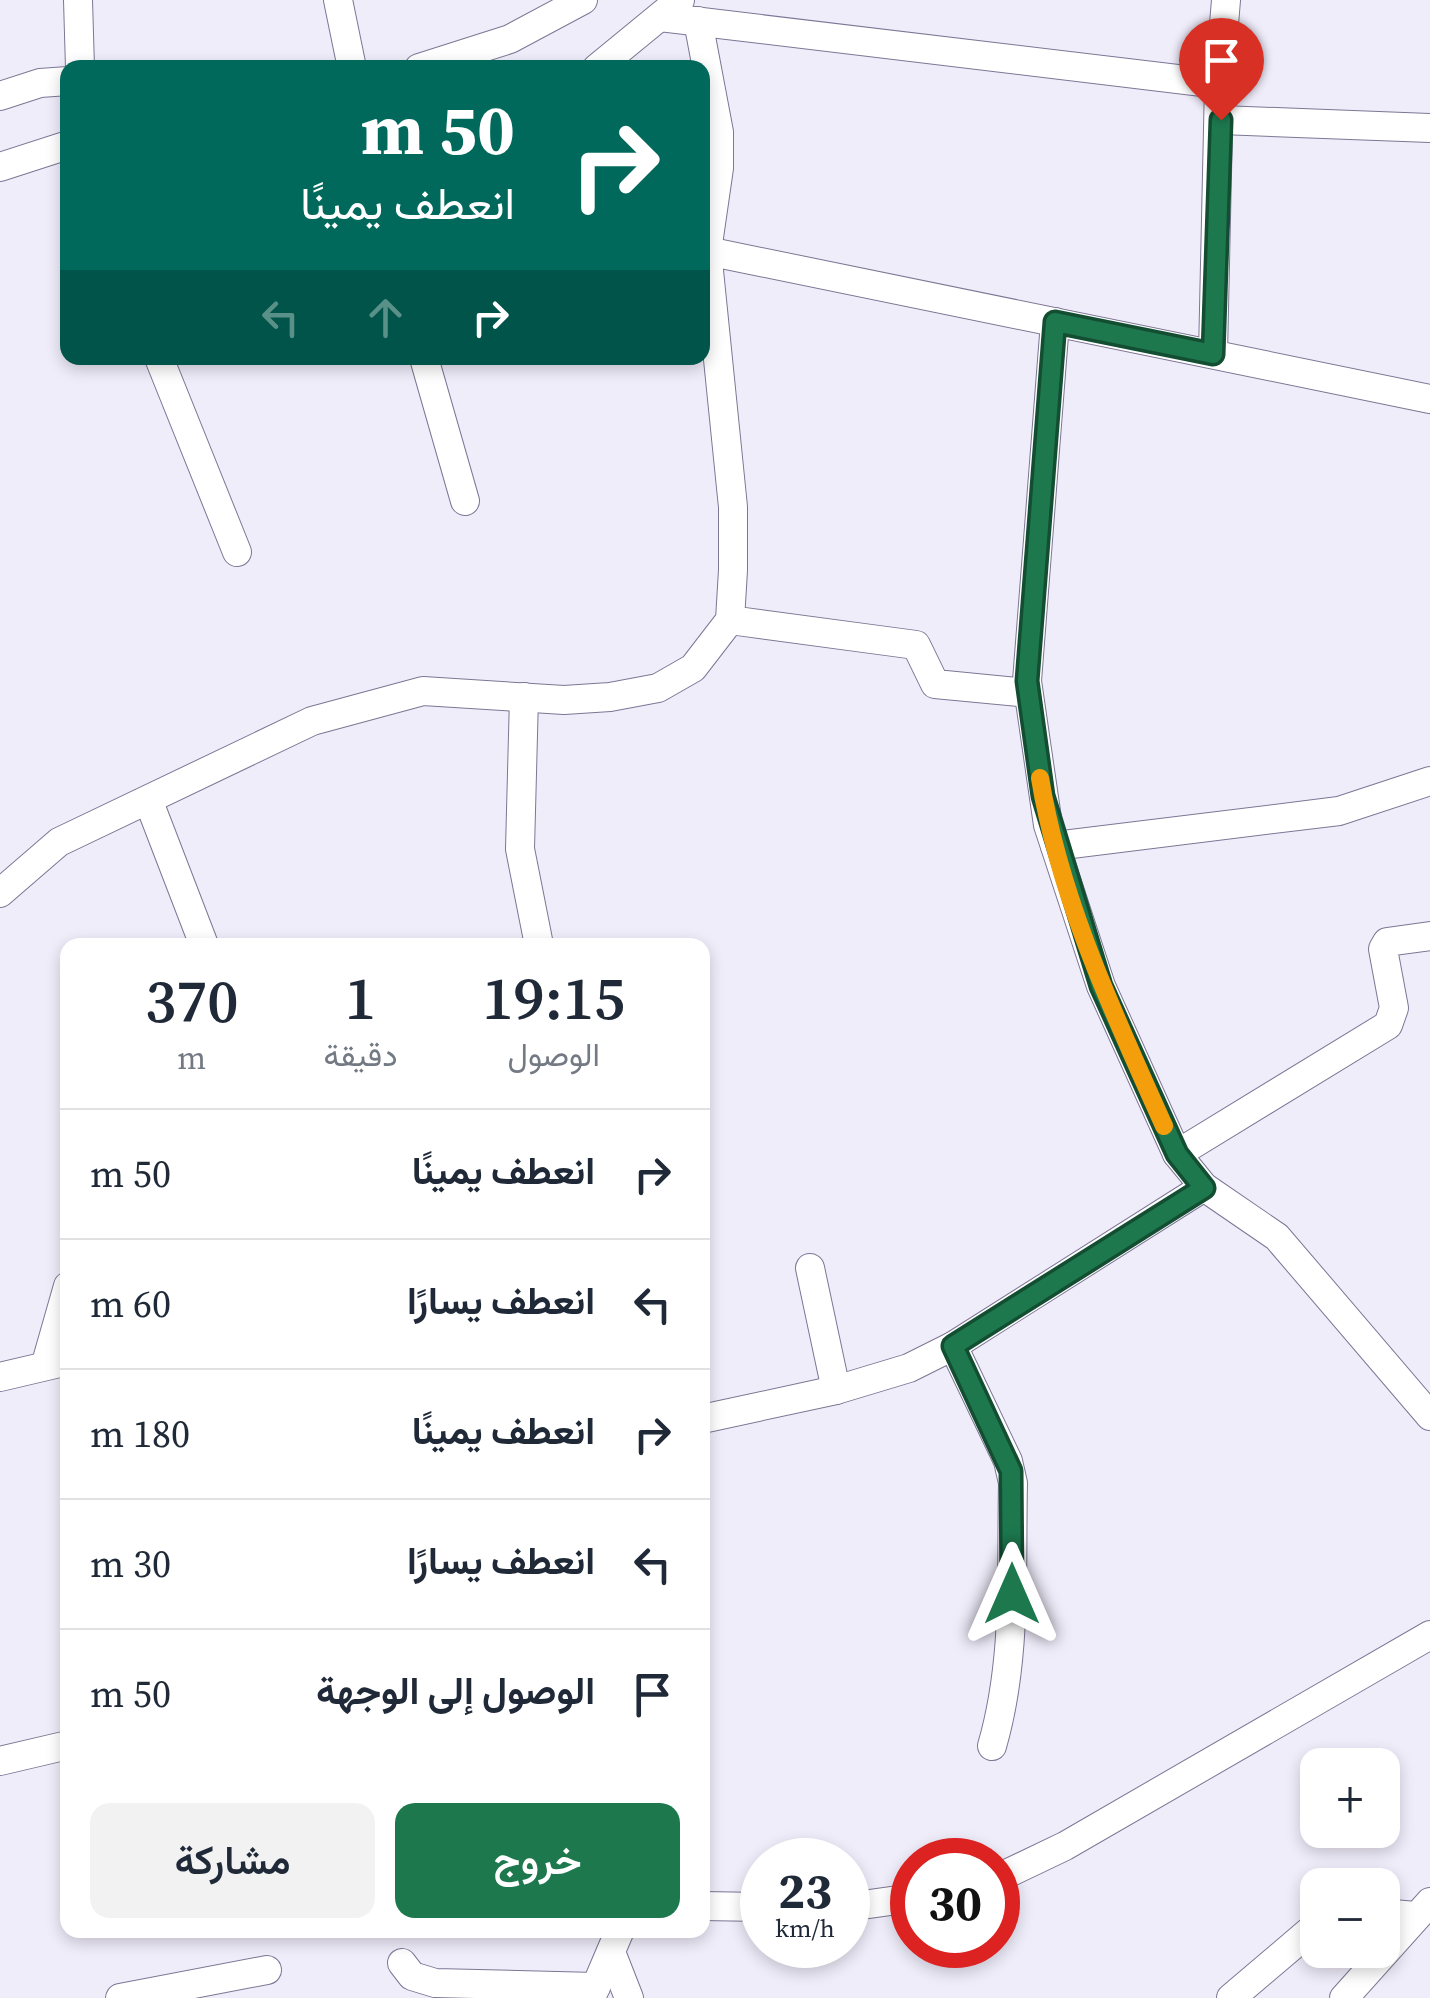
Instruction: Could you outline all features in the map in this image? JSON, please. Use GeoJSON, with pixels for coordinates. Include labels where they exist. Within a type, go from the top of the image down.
{"type":"FeatureCollection","features":[{"type":"Feature","properties":{"kind":"street"},"geometry":{"type":"LineString","coordinates":[[78,0],[80,60]]}},
{"type":"Feature","properties":{"kind":"street"},"geometry":{"type":"LineString","coordinates":[[338,0],[350,60]]}},
{"type":"Feature","properties":{"kind":"street"},"geometry":{"type":"LineString","coordinates":[[443,60],[510,38],[583,0]]}},
{"type":"Feature","properties":{"kind":"street"},"geometry":{"type":"LineString","coordinates":[[1213,354],[1226,0]]}},
{"type":"Feature","properties":{"kind":"street"},"geometry":{"type":"LineString","coordinates":[[609,60],[680,13],[1220,84]]}},
{"type":"Feature","properties":{"kind":"street"},"geometry":{"type":"LineString","coordinates":[[680,13],[695,60]]}},
{"type":"Feature","properties":{"kind":"street"},"geometry":{"type":"LineString","coordinates":[[0,96],[60,82]]}},
{"type":"Feature","properties":{"kind":"street"},"geometry":{"type":"LineString","coordinates":[[710,105],[719,132],[720,168],[710,223]]}},
{"type":"Feature","properties":{"kind":"street"},"geometry":{"type":"LineString","coordinates":[[1221,120],[1430,128]]}},
{"type":"Feature","properties":{"kind":"street"},"geometry":{"type":"LineString","coordinates":[[0,167],[60,148]]}},
{"type":"Feature","properties":{"kind":"street"},"geometry":{"type":"LineString","coordinates":[[710,252],[1430,399]]}},
{"type":"Feature","properties":{"kind":"street"},"geometry":{"type":"LineString","coordinates":[[0,891],[59,842],[312,722],[424,691],[610,697],[658,688],[693,668],[730,620],[733,506],[710,297]]}},
{"type":"Feature","properties":{"kind":"street"},"geometry":{"type":"LineString","coordinates":[[1055,322],[1028,693],[1045,808],[1101,986],[1177,1154],[1204,1188],[1277,1238],[1430,1416]]}},
{"type":"Feature","properties":{"kind":"street"},"geometry":{"type":"LineString","coordinates":[[162,365],[237,552]]}},
{"type":"Feature","properties":{"kind":"street"},"geometry":{"type":"LineString","coordinates":[[426,365],[465,500]]}},
{"type":"Feature","properties":{"kind":"street"},"geometry":{"type":"LineString","coordinates":[[730,620],[916,644],[922,649],[935,684],[1028,693]]}},
{"type":"Feature","properties":{"kind":"street"},"geometry":{"type":"LineString","coordinates":[[524,697],[520,849],[538,938]]}},
{"type":"Feature","properties":{"kind":"street"},"geometry":{"type":"LineString","coordinates":[[1055,846],[1339,811],[1430,781]]}},
{"type":"Feature","properties":{"kind":"street"},"geometry":{"type":"LineString","coordinates":[[149,802],[201,938]]}},
{"type":"Feature","properties":{"kind":"street"},"geometry":{"type":"LineString","coordinates":[[1177,1154],[1388,1025],[1394,1008],[1384,949],[1387,942],[1430,936]]}},
{"type":"Feature","properties":{"kind":"street"},"geometry":{"type":"LineString","coordinates":[[710,1418],[836,1390],[909,1368],[953,1346],[1204,1188]]}},
{"type":"Feature","properties":{"kind":"street"},"geometry":{"type":"LineString","coordinates":[[810,1268],[836,1390]]}},
{"type":"Feature","properties":{"kind":"street"},"geometry":{"type":"LineString","coordinates":[[953,1346],[1008,1461],[1013,1484],[1012,1624],[1006,1701],[992,1746]]}},
{"type":"Feature","properties":{"kind":"street"},"geometry":{"type":"LineString","coordinates":[[0,1377],[57,1362]]}},
{"type":"Feature","properties":{"kind":"street"},"geometry":{"type":"LineString","coordinates":[[1020,1867],[1065,1846],[1430,1635]]}},
{"type":"Feature","properties":{"kind":"street"},"geometry":{"type":"LineString","coordinates":[[0,1761],[60,1747]]}},
{"type":"Feature","properties":{"kind":"street"},"geometry":{"type":"LineString","coordinates":[[710,1906],[740,1907]]}},
{"type":"Feature","properties":{"kind":"street"},"geometry":{"type":"LineString","coordinates":[[1344,1998],[1423,1909]]}},
{"type":"Feature","properties":{"kind":"street"},"geometry":{"type":"LineString","coordinates":[[402,1962],[412,1976],[435,1983],[594,1992],[616,1941]]}},
{"type":"Feature","properties":{"kind":"street"},"geometry":{"type":"LineString","coordinates":[[616,1941],[629,1998]]}},
{"type":"Feature","properties":{"kind":"street"},"geometry":{"type":"LineString","coordinates":[[1231,1998],[1253,1988],[1300,1942]]}},
{"type":"Feature","properties":{"kind":"street"},"geometry":{"type":"LineString","coordinates":[[120,1998],[267,1970]]}},
{"type":"Feature","properties":{"kind":"slow traffic"},"geometry":{"type":"LineString","coordinates":[[1040,778],[1048,825],[1101,986],[1164,1126]]}},
{"type":"Feature","properties":{"kind":"route"},"geometry":{"type":"LineString","coordinates":[[1012,1594],[1011,1471],[953,1346],[1204,1188],[1177,1154],[1101,986],[1048,825],[1033,738],[1027,681],[1055,322],[1213,354],[1221,120]]}}]}
